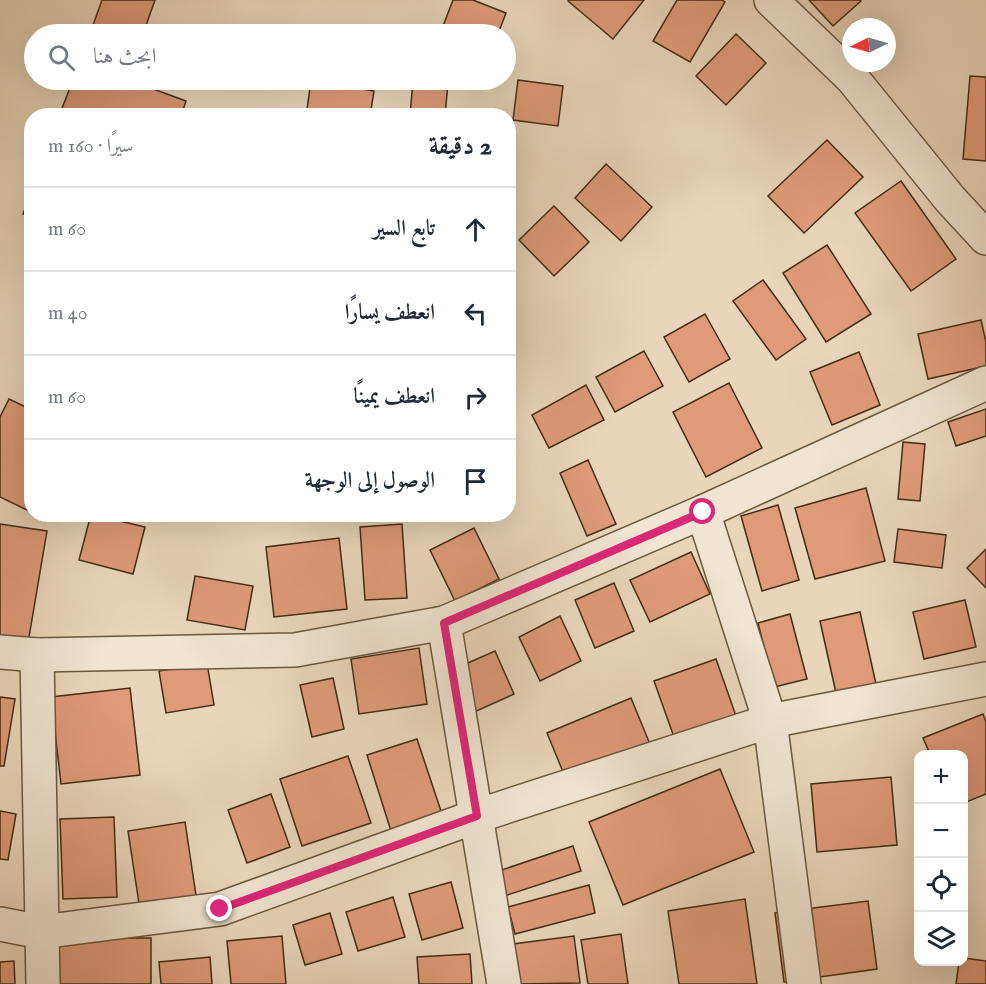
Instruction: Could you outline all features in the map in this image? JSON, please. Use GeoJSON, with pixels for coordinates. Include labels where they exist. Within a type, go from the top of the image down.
{"type":"FeatureCollection","features":[{"type":"Feature","properties":{"kind":"street"},"geometry":{"type":"LineString","coordinates":[[771,0],[852,78],[950,199],[986,238]]}},
{"type":"Feature","properties":{"kind":"street"},"geometry":{"type":"LineString","coordinates":[[0,652],[37,655],[296,650],[444,623],[703,512],[986,383]]}},
{"type":"Feature","properties":{"kind":"street"},"geometry":{"type":"LineString","coordinates":[[703,512],[770,721],[804,984]]}},
{"type":"Feature","properties":{"kind":"street"},"geometry":{"type":"LineString","coordinates":[[444,623],[504,984]]}},
{"type":"Feature","properties":{"kind":"street"},"geometry":{"type":"LineString","coordinates":[[37,655],[42,984]]}},
{"type":"Feature","properties":{"kind":"street"},"geometry":{"type":"LineString","coordinates":[[0,924],[41,932],[220,909],[477,816],[770,721],[986,679]]}},
{"type":"Feature","properties":{"kind":"building"},"geometry":{"type":"Polygon","coordinates":[[[102,0],[155,0],[147,24],[93,24],[102,0]]]}},
{"type":"Feature","properties":{"kind":"building"},"geometry":{"type":"Polygon","coordinates":[[[453,0],[473,0],[506,13],[502,24],[444,24],[453,0]]]}},
{"type":"Feature","properties":{"kind":"building"},"geometry":{"type":"Polygon","coordinates":[[[569,0],[644,0],[613,39],[569,0]]]}},
{"type":"Feature","properties":{"kind":"building"},"geometry":{"type":"Polygon","coordinates":[[[677,0],[722,0],[725,2],[690,62],[653,41],[677,0]]]}},
{"type":"Feature","properties":{"kind":"building"},"geometry":{"type":"Polygon","coordinates":[[[809,0],[860,0],[861,1],[833,26],[809,0]]]}},
{"type":"Feature","properties":{"kind":"building"},"geometry":{"type":"Polygon","coordinates":[[[736,34],[766,63],[726,105],[696,76],[736,34]]]}},
{"type":"Feature","properties":{"kind":"building"},"geometry":{"type":"Polygon","coordinates":[[[970,76],[986,77],[986,161],[963,159],[970,76]]]}},
{"type":"Feature","properties":{"kind":"building"},"geometry":{"type":"Polygon","coordinates":[[[518,80],[563,86],[558,126],[516,120],[514,108],[518,80]]]}},
{"type":"Feature","properties":{"kind":"building"},"geometry":{"type":"Polygon","coordinates":[[[69,90],[156,90],[186,101],[184,108],[62,108],[69,90]]]}},
{"type":"Feature","properties":{"kind":"building"},"geometry":{"type":"Polygon","coordinates":[[[310,90],[374,91],[371,108],[307,108],[310,90]]]}},
{"type":"Feature","properties":{"kind":"building"},"geometry":{"type":"Polygon","coordinates":[[[412,90],[447,90],[446,108],[411,108],[412,90]]]}},
{"type":"Feature","properties":{"kind":"building"},"geometry":{"type":"Polygon","coordinates":[[[827,140],[863,177],[804,233],[768,196],[827,140]]]}},
{"type":"Feature","properties":{"kind":"building"},"geometry":{"type":"Polygon","coordinates":[[[606,164],[652,207],[621,241],[575,198],[606,164]]]}},
{"type":"Feature","properties":{"kind":"building"},"geometry":{"type":"Polygon","coordinates":[[[901,181],[956,259],[911,291],[855,213],[901,181]]]}},
{"type":"Feature","properties":{"kind":"building"},"geometry":{"type":"Polygon","coordinates":[[[554,206],[589,242],[554,276],[519,240],[554,206]]]}},
{"type":"Feature","properties":{"kind":"building"},"geometry":{"type":"Polygon","coordinates":[[[827,245],[871,314],[826,342],[783,273],[827,245]]]}},
{"type":"Feature","properties":{"kind":"building"},"geometry":{"type":"Polygon","coordinates":[[[763,280],[806,339],[776,360],[733,301],[763,280]]]}},
{"type":"Feature","properties":{"kind":"building"},"geometry":{"type":"Polygon","coordinates":[[[705,314],[730,359],[689,382],[664,337],[705,314]]]}},
{"type":"Feature","properties":{"kind":"building"},"geometry":{"type":"Polygon","coordinates":[[[981,320],[986,342],[986,366],[928,379],[918,334],[981,320]]]}},
{"type":"Feature","properties":{"kind":"building"},"geometry":{"type":"Polygon","coordinates":[[[644,351],[663,386],[615,412],[596,377],[644,351]]]}},
{"type":"Feature","properties":{"kind":"building"},"geometry":{"type":"Polygon","coordinates":[[[859,352],[880,405],[832,425],[810,372],[859,352]]]}},
{"type":"Feature","properties":{"kind":"building"},"geometry":{"type":"Polygon","coordinates":[[[729,383],[762,448],[706,477],[673,412],[729,383]]]}},
{"type":"Feature","properties":{"kind":"building"},"geometry":{"type":"Polygon","coordinates":[[[586,385],[604,420],[549,448],[532,415],[586,385]]]}},
{"type":"Feature","properties":{"kind":"building"},"geometry":{"type":"Polygon","coordinates":[[[9,399],[24,406],[24,509],[0,497],[0,417],[9,399]]]}},
{"type":"Feature","properties":{"kind":"building"},"geometry":{"type":"Polygon","coordinates":[[[986,409],[986,436],[956,446],[948,422],[986,409]]]}},
{"type":"Feature","properties":{"kind":"building"},"geometry":{"type":"Polygon","coordinates":[[[903,442],[925,444],[920,501],[898,499],[903,442]]]}},
{"type":"Feature","properties":{"kind":"building"},"geometry":{"type":"Polygon","coordinates":[[[588,460],[616,524],[587,536],[560,473],[588,460]]]}},
{"type":"Feature","properties":{"kind":"building"},"geometry":{"type":"Polygon","coordinates":[[[866,488],[885,561],[815,579],[795,508],[866,488]]]}},
{"type":"Feature","properties":{"kind":"building"},"geometry":{"type":"Polygon","coordinates":[[[778,505],[799,580],[762,591],[741,516],[778,505]]]}},
{"type":"Feature","properties":{"kind":"building"},"geometry":{"type":"Polygon","coordinates":[[[89,522],[124,522],[145,527],[133,574],[79,560],[89,522]]]}},
{"type":"Feature","properties":{"kind":"building"},"geometry":{"type":"Polygon","coordinates":[[[0,524],[47,531],[27,649],[0,645],[0,524]]]}},
{"type":"Feature","properties":{"kind":"building"},"geometry":{"type":"Polygon","coordinates":[[[402,524],[407,598],[365,600],[360,527],[402,524]]]}},
{"type":"Feature","properties":{"kind":"building"},"geometry":{"type":"Polygon","coordinates":[[[474,528],[499,579],[455,601],[430,550],[474,528]]]}},
{"type":"Feature","properties":{"kind":"building"},"geometry":{"type":"Polygon","coordinates":[[[898,529],[946,535],[942,568],[894,562],[898,529]]]}},
{"type":"Feature","properties":{"kind":"building"},"geometry":{"type":"Polygon","coordinates":[[[339,538],[347,609],[274,617],[266,547],[339,538]]]}},
{"type":"Feature","properties":{"kind":"building"},"geometry":{"type":"Polygon","coordinates":[[[986,549],[986,588],[967,568],[986,549]]]}},
{"type":"Feature","properties":{"kind":"building"},"geometry":{"type":"Polygon","coordinates":[[[691,552],[710,594],[650,622],[630,580],[691,552]]]}},
{"type":"Feature","properties":{"kind":"building"},"geometry":{"type":"Polygon","coordinates":[[[195,576],[253,586],[245,630],[187,620],[195,576]]]}},
{"type":"Feature","properties":{"kind":"building"},"geometry":{"type":"Polygon","coordinates":[[[614,583],[634,631],[595,648],[575,600],[614,583]]]}},
{"type":"Feature","properties":{"kind":"building"},"geometry":{"type":"Polygon","coordinates":[[[965,600],[976,647],[924,659],[913,612],[965,600]]]}},
{"type":"Feature","properties":{"kind":"building"},"geometry":{"type":"Polygon","coordinates":[[[860,612],[876,684],[836,693],[820,621],[860,612]]]}},
{"type":"Feature","properties":{"kind":"building"},"geometry":{"type":"Polygon","coordinates":[[[790,614],[807,679],[774,687],[758,623],[790,614]]]}},
{"type":"Feature","properties":{"kind":"building"},"geometry":{"type":"Polygon","coordinates":[[[560,616],[581,661],[540,681],[519,637],[560,616]]]}},
{"type":"Feature","properties":{"kind":"building"},"geometry":{"type":"Polygon","coordinates":[[[419,648],[427,704],[359,714],[351,659],[419,648]]]}},
{"type":"Feature","properties":{"kind":"building"},"geometry":{"type":"Polygon","coordinates":[[[495,651],[514,694],[472,713],[452,670],[495,651]]]}},
{"type":"Feature","properties":{"kind":"building"},"geometry":{"type":"Polygon","coordinates":[[[716,659],[736,716],[674,737],[654,681],[716,659]]]}},
{"type":"Feature","properties":{"kind":"building"},"geometry":{"type":"Polygon","coordinates":[[[207,663],[214,705],[166,713],[159,671],[207,663]]]}},
{"type":"Feature","properties":{"kind":"building"},"geometry":{"type":"Polygon","coordinates":[[[333,678],[344,729],[312,737],[300,685],[333,678]]]}},
{"type":"Feature","properties":{"kind":"building"},"geometry":{"type":"Polygon","coordinates":[[[130,688],[140,775],[61,784],[51,697],[130,688]]]}},
{"type":"Feature","properties":{"kind":"building"},"geometry":{"type":"Polygon","coordinates":[[[0,697],[15,699],[4,766],[0,766],[0,697]]]}},
{"type":"Feature","properties":{"kind":"building"},"geometry":{"type":"Polygon","coordinates":[[[631,698],[652,749],[568,784],[547,733],[631,698]]]}},
{"type":"Feature","properties":{"kind":"building"},"geometry":{"type":"Polygon","coordinates":[[[983,714],[986,722],[986,794],[968,801],[968,750],[928,750],[923,738],[983,714]]]}},
{"type":"Feature","properties":{"kind":"building"},"geometry":{"type":"Polygon","coordinates":[[[417,739],[442,814],[391,831],[367,755],[417,739]]]}},
{"type":"Feature","properties":{"kind":"building"},"geometry":{"type":"Polygon","coordinates":[[[348,756],[371,823],[302,846],[280,779],[348,756]]]}},
{"type":"Feature","properties":{"kind":"building"},"geometry":{"type":"Polygon","coordinates":[[[720,769],[754,852],[623,905],[589,822],[720,769]]]}},
{"type":"Feature","properties":{"kind":"building"},"geometry":{"type":"Polygon","coordinates":[[[891,777],[897,845],[817,852],[811,784],[891,777]]]}},
{"type":"Feature","properties":{"kind":"building"},"geometry":{"type":"Polygon","coordinates":[[[271,794],[290,847],[247,863],[228,810],[271,794]]]}},
{"type":"Feature","properties":{"kind":"building"},"geometry":{"type":"Polygon","coordinates":[[[0,811],[16,814],[8,860],[0,859],[0,811]]]}},
{"type":"Feature","properties":{"kind":"building"},"geometry":{"type":"Polygon","coordinates":[[[114,817],[117,897],[63,899],[60,819],[114,817]]]}},
{"type":"Feature","properties":{"kind":"building"},"geometry":{"type":"Polygon","coordinates":[[[185,822],[197,902],[140,910],[128,831],[185,822]]]}},
{"type":"Feature","properties":{"kind":"building"},"geometry":{"type":"Polygon","coordinates":[[[573,846],[581,871],[492,900],[484,876],[573,846]]]}},
{"type":"Feature","properties":{"kind":"building"},"geometry":{"type":"Polygon","coordinates":[[[451,882],[463,928],[422,940],[409,894],[451,882]]]}},
{"type":"Feature","properties":{"kind":"building"},"geometry":{"type":"Polygon","coordinates":[[[589,885],[595,913],[515,934],[508,907],[589,885]]]}},
{"type":"Feature","properties":{"kind":"building"},"geometry":{"type":"Polygon","coordinates":[[[393,897],[405,937],[358,951],[346,912],[393,897]]]}},
{"type":"Feature","properties":{"kind":"building"},"geometry":{"type":"Polygon","coordinates":[[[745,899],[757,984],[679,984],[668,911],[745,899]]]}},
{"type":"Feature","properties":{"kind":"building"},"geometry":{"type":"Polygon","coordinates":[[[868,901],[877,969],[784,982],[775,913],[868,901]]]}},
{"type":"Feature","properties":{"kind":"building"},"geometry":{"type":"Polygon","coordinates":[[[330,913],[342,954],[305,965],[293,925],[330,913]]]}},
{"type":"Feature","properties":{"kind":"building"},"geometry":{"type":"Polygon","coordinates":[[[621,934],[628,984],[588,984],[581,940],[621,934]]]}},
{"type":"Feature","properties":{"kind":"building"},"geometry":{"type":"Polygon","coordinates":[[[282,936],[286,984],[231,984],[227,941],[282,936]]]}},
{"type":"Feature","properties":{"kind":"building"},"geometry":{"type":"Polygon","coordinates":[[[574,936],[580,983],[518,984],[513,944],[574,936]]]}},
{"type":"Feature","properties":{"kind":"building"},"geometry":{"type":"Polygon","coordinates":[[[56,938],[151,938],[151,984],[57,984],[56,938]]]}},
{"type":"Feature","properties":{"kind":"building"},"geometry":{"type":"Polygon","coordinates":[[[470,954],[472,984],[419,984],[417,957],[470,954]]]}},
{"type":"Feature","properties":{"kind":"building"},"geometry":{"type":"Polygon","coordinates":[[[210,957],[212,984],[161,984],[159,962],[210,957]]]}},
{"type":"Feature","properties":{"kind":"building"},"geometry":{"type":"Polygon","coordinates":[[[968,959],[986,961],[986,984],[956,984],[958,966],[968,966],[968,959]]]}},
{"type":"Feature","properties":{"kind":"building"},"geometry":{"type":"Polygon","coordinates":[[[14,961],[15,984],[0,984],[0,962],[14,961]]]}},
{"type":"Feature","properties":{"kind":"route"},"geometry":{"type":"LineString","coordinates":[[220,909],[477,816],[444,623],[703,512]]}}]}
